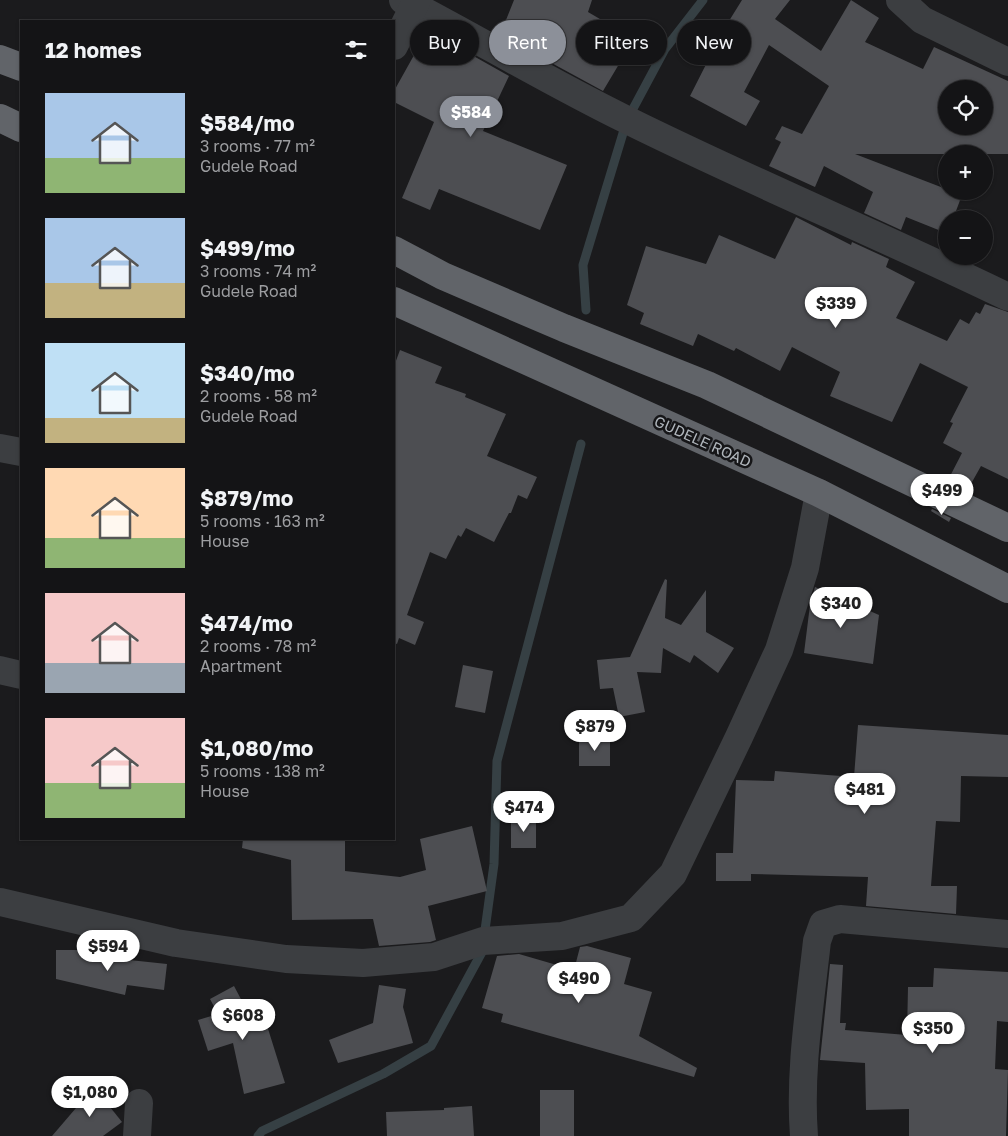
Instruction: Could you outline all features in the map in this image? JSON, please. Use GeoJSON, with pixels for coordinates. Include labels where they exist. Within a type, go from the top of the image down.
{"type":"FeatureCollection","features":[{"type":"Feature","properties":{"kind":"highway"},"geometry":{"type":"LineString","coordinates":[[0,59],[20,67]]}},
{"type":"Feature","properties":{"kind":"highway"},"geometry":{"type":"LineString","coordinates":[[0,118],[20,128]]}},
{"type":"Feature","properties":{"kind":"highway"},"geometry":{"type":"LineString","coordinates":[[395,251],[443,276],[564,328],[707,385],[1008,528]]}},
{"type":"Feature","properties":{"kind":"highway","name":"GUDELE ROAD"},"geometry":{"type":"LineString","coordinates":[[395,301],[819,493],[1008,590]]}},
{"type":"Feature","properties":{"kind":"street"},"geometry":{"type":"LineString","coordinates":[[900,0],[922,20],[1008,62]]}},
{"type":"Feature","properties":{"kind":"street"},"geometry":{"type":"LineString","coordinates":[[395,44],[412,2],[509,59],[627,120],[903,246],[1008,297]]}},
{"type":"Feature","properties":{"kind":"street"},"geometry":{"type":"LineString","coordinates":[[0,448],[20,452]]}},
{"type":"Feature","properties":{"kind":"street"},"geometry":{"type":"LineString","coordinates":[[0,902],[176,943],[286,959],[363,963],[434,957],[483,941],[562,936],[631,918],[672,874],[779,650],[805,568],[819,493]]}},
{"type":"Feature","properties":{"kind":"street"},"geometry":{"type":"LineString","coordinates":[[0,670],[20,675]]}},
{"type":"Feature","properties":{"kind":"street"},"geometry":{"type":"LineString","coordinates":[[804,1136],[805,1054],[817,941],[823,924],[840,919],[1008,934]]}},
{"type":"Feature","properties":{"kind":"street"},"geometry":{"type":"LineString","coordinates":[[137,1136],[139,1103]]}},
{"type":"Feature","properties":{"kind":"building"},"geometry":{"type":"Polygon","coordinates":[[[514,0],[592,0],[588,12],[602,20],[576,20],[576,65],[618,65],[603,91],[555,65],[566,65],[566,20],[506,20],[514,0]]]}},
{"type":"Feature","properties":{"kind":"building"},"geometry":{"type":"Polygon","coordinates":[[[742,0],[790,0],[775,19],[821,51],[851,0],[879,18],[865,42],[923,69],[934,47],[1008,81],[1008,154],[993,154],[993,145],[938,145],[938,154],[855,154],[938,186],[938,200],[960,200],[956,210],[938,210],[938,230],[906,217],[901,230],[864,213],[873,192],[824,166],[815,187],[769,166],[781,142],[775,139],[782,126],[802,134],[829,86],[769,45],[744,92],[760,101],[746,126],[690,96],[706,65],[751,65],[751,20],[730,20],[742,0]]]}},
{"type":"Feature","properties":{"kind":"building"},"geometry":{"type":"Polygon","coordinates":[[[479,59],[509,76],[483,131],[567,165],[540,230],[439,189],[430,210],[402,198],[434,122],[395,102],[395,89],[410,62],[410,65],[479,65],[479,59]]]}},
{"type":"Feature","properties":{"kind":"building"},"geometry":{"type":"Polygon","coordinates":[[[796,217],[851,245],[852,242],[889,259],[886,267],[915,282],[896,318],[947,341],[960,319],[969,324],[976,312],[980,314],[985,304],[1008,312],[1008,479],[981,466],[967,491],[947,482],[962,453],[943,443],[953,423],[950,422],[968,387],[920,363],[892,422],[830,396],[840,372],[792,347],[780,371],[736,348],[734,351],[698,334],[693,346],[640,324],[644,313],[627,305],[646,246],[706,264],[719,235],[775,259],[796,217]]]}},
{"type":"Feature","properties":{"kind":"building"},"geometry":{"type":"Polygon","coordinates":[[[400,350],[442,367],[435,383],[466,394],[465,397],[506,414],[487,456],[537,477],[527,499],[518,495],[511,513],[509,513],[494,542],[466,528],[461,537],[458,535],[446,559],[430,552],[407,615],[424,622],[415,645],[399,638],[397,644],[395,643],[395,363],[400,350]]]}},
{"type":"Feature","properties":{"kind":"building"},"geometry":{"type":"Polygon","coordinates":[[[932,509],[951,518],[949,522],[931,511],[932,509]]]}},
{"type":"Feature","properties":{"kind":"building"},"geometry":{"type":"Polygon","coordinates":[[[665,579],[667,580],[665,618],[681,625],[706,590],[706,632],[734,648],[718,673],[694,655],[690,663],[663,648],[661,673],[637,672],[645,712],[619,717],[613,688],[600,689],[597,660],[630,657],[665,579]]]}},
{"type":"Feature","properties":{"kind":"building"},"geometry":{"type":"Polygon","coordinates":[[[815,587],[879,615],[873,664],[804,653],[810,605],[815,587]]]}},
{"type":"Feature","properties":{"kind":"building"},"geometry":{"type":"Polygon","coordinates":[[[463,665],[493,671],[485,713],[455,707],[463,665]]]}},
{"type":"Feature","properties":{"kind":"building"},"geometry":{"type":"Polygon","coordinates":[[[858,725],[1008,735],[1008,777],[961,776],[960,822],[936,821],[931,886],[957,886],[956,914],[866,906],[868,877],[751,874],[751,881],[716,881],[716,853],[733,853],[736,780],[774,781],[775,771],[854,777],[858,725]]]}},
{"type":"Feature","properties":{"kind":"building"},"geometry":{"type":"Polygon","coordinates":[[[579,738],[610,738],[610,766],[579,766],[579,738]]]}},
{"type":"Feature","properties":{"kind":"building"},"geometry":{"type":"Polygon","coordinates":[[[536,816],[536,848],[511,848],[511,820],[536,816]]]}},
{"type":"Feature","properties":{"kind":"building"},"geometry":{"type":"Polygon","coordinates":[[[472,826],[487,891],[428,906],[436,940],[379,946],[373,919],[292,920],[291,860],[242,848],[243,840],[345,840],[345,871],[400,877],[426,870],[420,839],[472,826]]]}},
{"type":"Feature","properties":{"kind":"building"},"geometry":{"type":"Polygon","coordinates":[[[587,946],[631,958],[624,984],[652,992],[639,1036],[697,1068],[694,1077],[501,1022],[503,1014],[482,1008],[497,956],[519,954],[574,970],[580,947],[587,946]]]}},
{"type":"Feature","properties":{"kind":"building"},"geometry":{"type":"Polygon","coordinates":[[[56,950],[84,950],[120,959],[167,964],[164,990],[127,985],[125,995],[56,979],[56,950]]]}},
{"type":"Feature","properties":{"kind":"building"},"geometry":{"type":"Polygon","coordinates":[[[830,964],[843,965],[840,1023],[846,1023],[845,1030],[907,1035],[908,987],[933,987],[934,968],[1008,972],[1008,1022],[997,1021],[995,1069],[1008,1070],[1006,1136],[909,1136],[909,1109],[866,1110],[865,1063],[820,1060],[830,964]]]}},
{"type":"Feature","properties":{"kind":"building"},"geometry":{"type":"Polygon","coordinates":[[[379,985],[406,989],[403,1007],[413,1043],[338,1063],[329,1040],[373,1023],[379,985]]]}},
{"type":"Feature","properties":{"kind":"building"},"geometry":{"type":"Polygon","coordinates":[[[234,986],[252,1020],[264,1016],[285,1083],[244,1094],[233,1043],[208,1051],[198,1020],[218,1014],[210,999],[234,986]]]}},
{"type":"Feature","properties":{"kind":"building"},"geometry":{"type":"Polygon","coordinates":[[[94,1087],[122,1122],[103,1136],[52,1136],[94,1087]]]}},
{"type":"Feature","properties":{"kind":"building"},"geometry":{"type":"Polygon","coordinates":[[[540,1090],[574,1090],[574,1136],[540,1136],[540,1090]]]}},
{"type":"Feature","properties":{"kind":"building"},"geometry":{"type":"Polygon","coordinates":[[[472,1106],[474,1136],[387,1136],[386,1112],[444,1110],[444,1108],[472,1106]]]}},
{"type":"Feature","properties":{"kind":"waterway"},"geometry":{"type":"LineString","coordinates":[[586,310],[583,265],[627,120],[665,49],[703,0]]}},
{"type":"Feature","properties":{"kind":"waterway"},"geometry":{"type":"LineString","coordinates":[[258,1136],[262,1131],[383,1074],[431,1046],[482,952],[494,864],[497,761],[581,444]]}}]}
